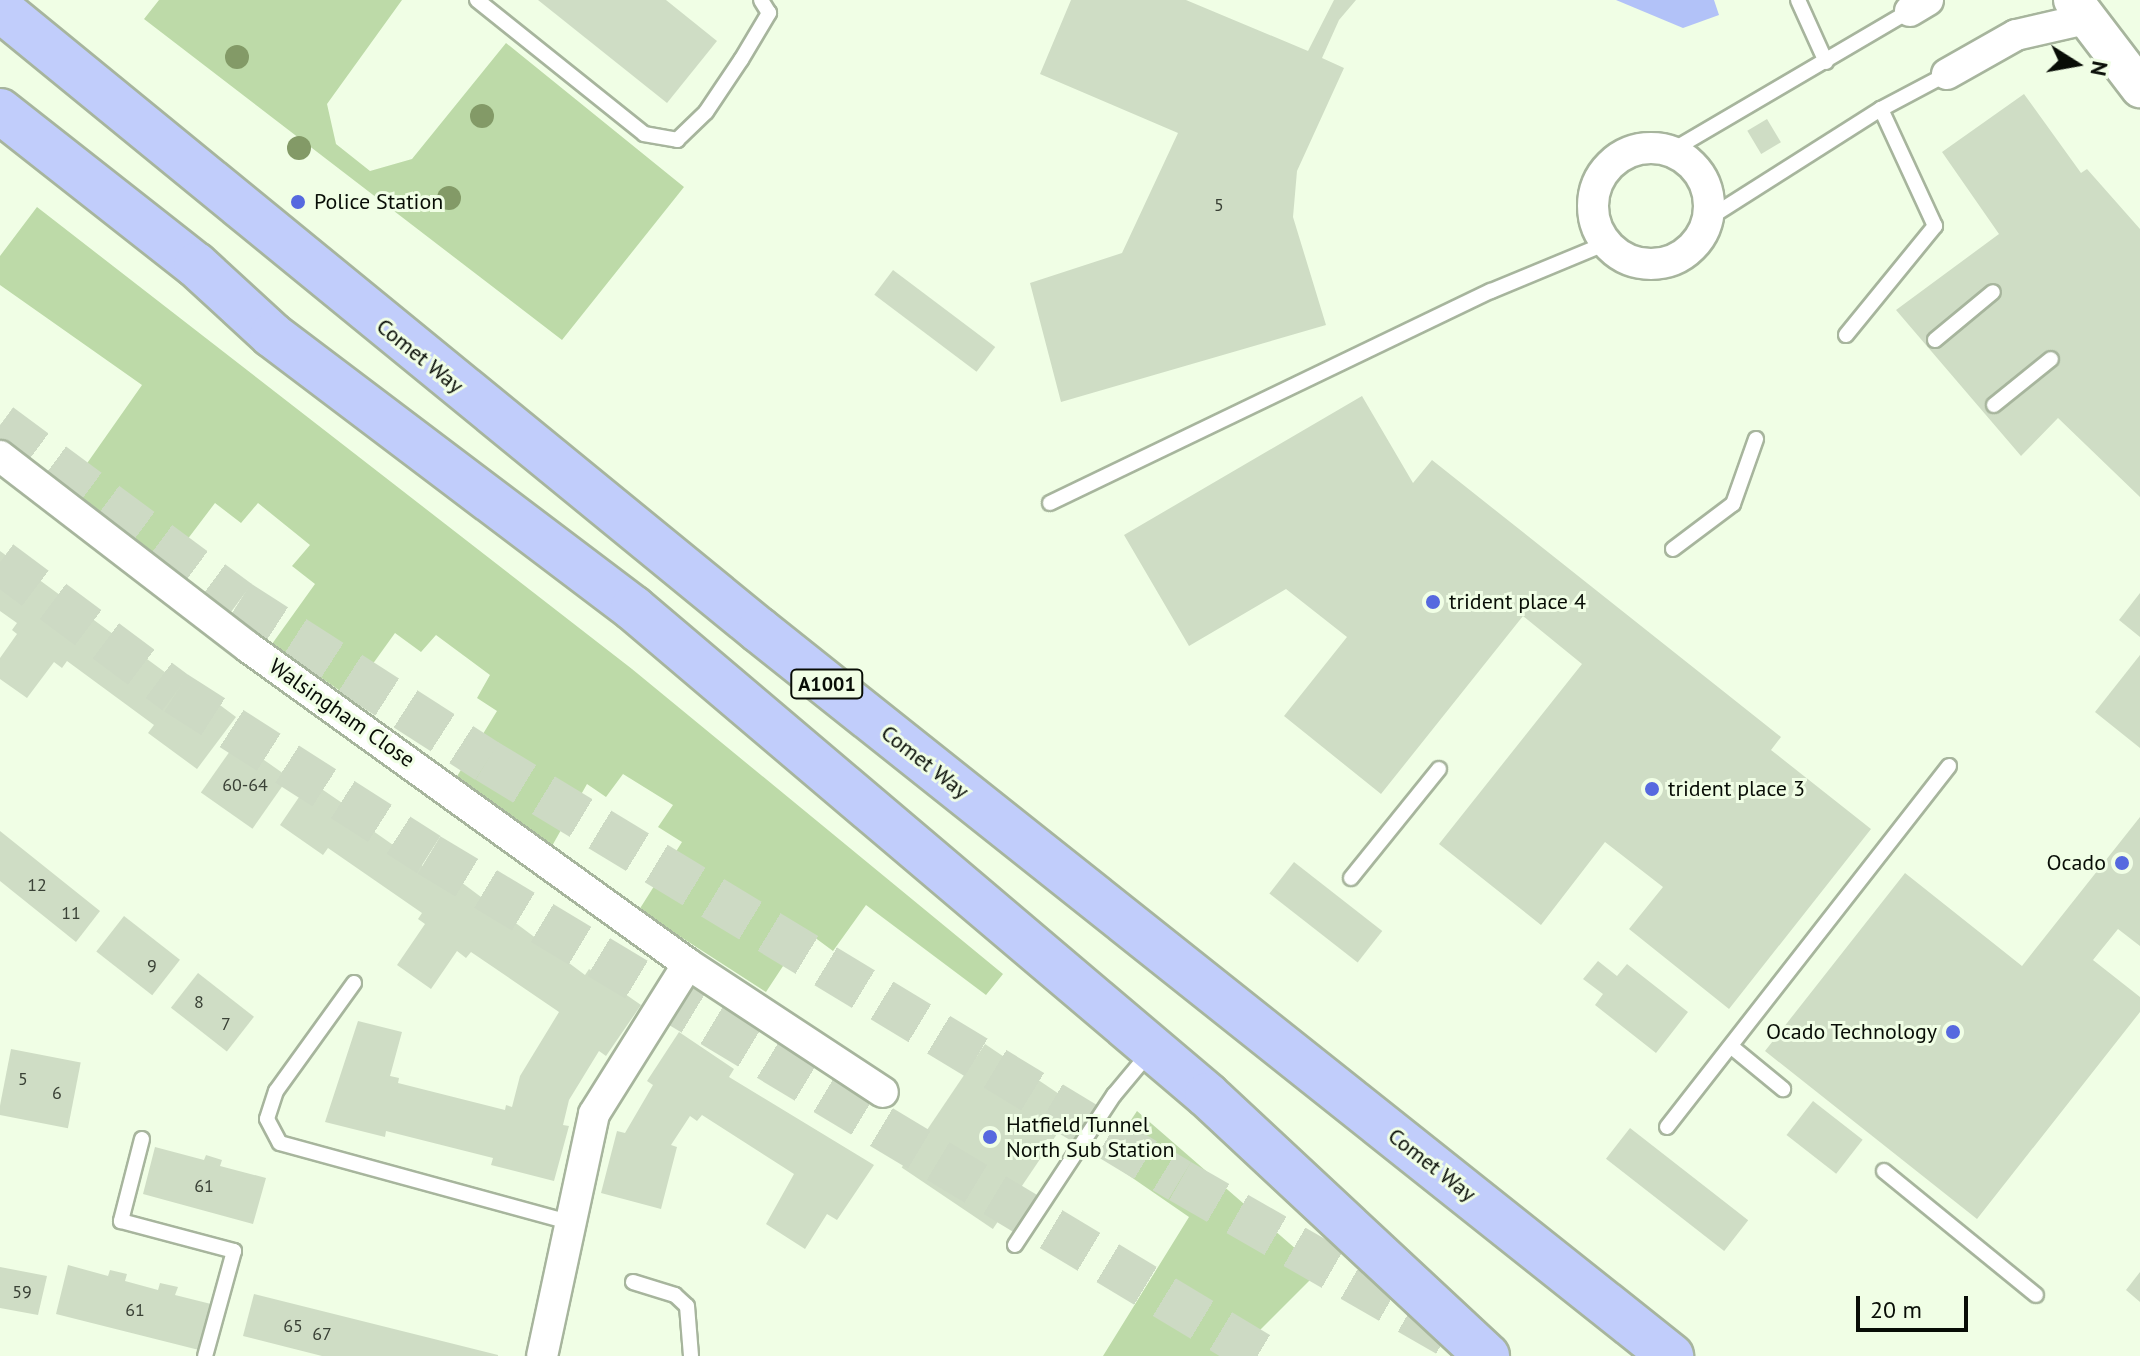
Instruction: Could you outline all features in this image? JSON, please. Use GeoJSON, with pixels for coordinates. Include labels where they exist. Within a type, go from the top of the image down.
{"type":"FeatureCollection","features":[{"type":"Feature","properties":{"kind":"main road","name":"Comet Way"},"geometry":{"type":"LineString","coordinates":[[0,9],[759,630],[1670,1354]]}},
{"type":"Feature","properties":{"kind":"main road","name":"A1001"},"geometry":{"type":"LineString","coordinates":[[0,111],[196,265],[272,335],[633,608],[1153,1049],[1487,1356]]}},
{"type":"Feature","properties":{"kind":"street"},"geometry":{"type":"LineString","coordinates":[[1947,74],[2016,35],[2079,10],[2140,88]]}},
{"type":"Feature","properties":{"kind":"street"},"geometry":{"type":"LineString","coordinates":[[1650,147],[1671,151],[1694,166],[1706,184],[1709,218],[1686,254],[1667,262],[1643,264],[1624,258],[1607,243],[1593,210],[1604,172],[1628,152],[1650,147]]}},
{"type":"Feature","properties":{"kind":"street","name":"Walsingham Close"},"geometry":{"type":"LineString","coordinates":[[0,456],[248,647],[688,964],[883,1092]]}},
{"type":"Feature","properties":{"kind":"street"},"geometry":{"type":"LineString","coordinates":[[542,1356],[594,1114],[688,964]]}},
{"type":"Feature","properties":{"kind":"lane"},"geometry":{"type":"LineString","coordinates":[[477,0],[644,134],[677,140],[706,112],[741,60],[769,13],[761,0]]}},
{"type":"Feature","properties":{"kind":"lane"},"geometry":{"type":"LineString","coordinates":[[1798,0],[1826,62]]}},
{"type":"Feature","properties":{"kind":"lane"},"geometry":{"type":"LineString","coordinates":[[1671,151],[1919,6]]}},
{"type":"Feature","properties":{"kind":"lane"},"geometry":{"type":"LineString","coordinates":[[1709,218],[1881,109],[1947,74]]}},
{"type":"Feature","properties":{"kind":"lane"},"geometry":{"type":"LineString","coordinates":[[1846,335],[1935,226],[1881,109]]}},
{"type":"Feature","properties":{"kind":"lane"},"geometry":{"type":"LineString","coordinates":[[1050,503],[1465,303],[1607,243]]}},
{"type":"Feature","properties":{"kind":"lane"},"geometry":{"type":"LineString","coordinates":[[1935,340],[1993,292]]}},
{"type":"Feature","properties":{"kind":"lane"},"geometry":{"type":"LineString","coordinates":[[1994,405],[2051,359]]}},
{"type":"Feature","properties":{"kind":"lane"},"geometry":{"type":"LineString","coordinates":[[1673,549],[1733,504],[1756,439]]}},
{"type":"Feature","properties":{"kind":"lane"},"geometry":{"type":"LineString","coordinates":[[1667,1127],[1733,1048],[1949,766]]}},
{"type":"Feature","properties":{"kind":"lane"},"geometry":{"type":"LineString","coordinates":[[1351,878],[1439,769]]}},
{"type":"Feature","properties":{"kind":"lane"},"geometry":{"type":"LineString","coordinates":[[354,983],[276,1091],[267,1119],[280,1143],[569,1222]]}},
{"type":"Feature","properties":{"kind":"lane"},"geometry":{"type":"LineString","coordinates":[[1733,1048],[1783,1089]]}},
{"type":"Feature","properties":{"kind":"lane"},"geometry":{"type":"LineString","coordinates":[[1015,1245],[1114,1095],[1153,1049]]}},
{"type":"Feature","properties":{"kind":"lane"},"geometry":{"type":"LineString","coordinates":[[142,1139],[121,1221],[234,1251],[205,1356]]}},
{"type":"Feature","properties":{"kind":"lane"},"geometry":{"type":"LineString","coordinates":[[1884,1171],[2036,1295]]}},
{"type":"Feature","properties":{"kind":"lane"},"geometry":{"type":"LineString","coordinates":[[633,1282],[675,1295],[687,1306],[691,1356]]}},
{"type":"Feature","properties":{"kind":"green space"},"geometry":{"type":"Polygon","coordinates":[[[159,0],[402,0],[327,104],[336,144],[370,171],[412,159],[506,43],[684,187],[562,340],[144,19],[159,0]]]}},
{"type":"Feature","properties":{"kind":"green space"},"geometry":{"type":"Polygon","coordinates":[[[37,207],[632,669],[1003,974],[986,995],[866,905],[833,951],[806,931],[766,992],[639,910],[682,842],[658,827],[673,805],[623,774],[606,797],[587,784],[552,846],[456,778],[497,711],[477,698],[490,675],[436,635],[421,652],[395,633],[349,697],[272,644],[315,584],[292,566],[310,545],[258,503],[241,523],[215,503],[168,565],[69,489],[142,385],[0,285],[0,256],[37,207]]]}},
{"type":"Feature","properties":{"kind":"green space"},"geometry":{"type":"Polygon","coordinates":[[[1137,1111],[1320,1270],[1234,1356],[1103,1356],[1189,1217],[1105,1159],[1137,1111]]]}},
{"type":"Feature","properties":{"kind":"water"},"geometry":{"type":"Polygon","coordinates":[[[1616,0],[1714,0],[1719,15],[1683,28],[1616,0]]]}},
{"type":"Feature","properties":{"kind":"building"},"geometry":{"type":"Polygon","coordinates":[[[538,0],[666,0],[717,41],[667,103],[538,0]]]}},
{"type":"Feature","properties":{"kind":"building"},"geometry":{"type":"Polygon","coordinates":[[[1071,0],[1186,0],[1308,51],[1334,0],[1356,0],[1339,20],[1322,58],[1344,68],[1297,171],[1293,217],[1326,325],[1061,402],[1030,283],[1122,253],[1178,133],[1040,74],[1071,0]]]}},
{"type":"Feature","properties":{"kind":"building"},"geometry":{"type":"Polygon","coordinates":[[[2024,94],[2081,173],[2087,169],[2140,229],[2140,497],[2058,418],[2021,456],[1896,310],[1999,234],[1942,152],[2024,94]]]}},
{"type":"Feature","properties":{"kind":"building"},"geometry":{"type":"Polygon","coordinates":[[[1767,119],[1781,142],[1761,154],[1747,131],[1767,119]]]}},
{"type":"Feature","properties":{"kind":"building"},"geometry":{"type":"Polygon","coordinates":[[[893,270],[995,347],[977,372],[874,295],[893,270]]]}},
{"type":"Feature","properties":{"kind":"building"},"geometry":{"type":"Polygon","coordinates":[[[1362,396],[1413,483],[1432,460],[1781,737],[1771,750],[1871,829],[1729,1009],[1629,929],[1663,887],[1605,842],[1541,925],[1439,844],[1582,664],[1523,616],[1381,794],[1284,716],[1347,637],[1286,589],[1189,646],[1124,535],[1362,396]]]}},
{"type":"Feature","properties":{"kind":"building"},"geometry":{"type":"Polygon","coordinates":[[[0,551],[181,684],[185,679],[236,717],[197,769],[148,733],[154,725],[67,661],[62,668],[54,662],[27,698],[0,679],[0,658],[17,634],[12,630],[17,623],[0,611],[0,551]]]}},
{"type":"Feature","properties":{"kind":"building"},"geometry":{"type":"Polygon","coordinates":[[[2140,593],[2140,637],[2119,620],[2140,593]]]}},
{"type":"Feature","properties":{"kind":"building"},"geometry":{"type":"Polygon","coordinates":[[[2140,655],[2140,748],[2095,712],[2140,655]]]}},
{"type":"Feature","properties":{"kind":"building"},"geometry":{"type":"Polygon","coordinates":[[[237,741],[289,777],[252,829],[201,793],[237,741]]]}},
{"type":"Feature","properties":{"kind":"building"},"geometry":{"type":"Polygon","coordinates":[[[310,781],[348,807],[346,812],[443,880],[449,873],[585,975],[589,969],[641,1005],[606,1056],[599,1051],[569,1100],[563,1125],[569,1126],[554,1181],[491,1165],[493,1158],[386,1131],[385,1137],[325,1122],[358,1021],[402,1032],[390,1076],[399,1078],[398,1083],[505,1110],[506,1105],[512,1107],[520,1076],[559,1012],[471,952],[466,958],[457,951],[431,989],[397,965],[425,924],[418,919],[422,913],[328,848],[323,855],[280,825],[310,781]]]}},
{"type":"Feature","properties":{"kind":"building","name":"Ocado Technology"},"geometry":{"type":"Polygon","coordinates":[[[2140,817],[2140,946],[2118,929],[2093,960],[2140,997],[2140,1012],[1977,1219],[1765,1051],[1905,873],[2022,966],[2140,817]]]}},
{"type":"Feature","properties":{"kind":"building"},"geometry":{"type":"Polygon","coordinates":[[[0,831],[100,911],[76,942],[0,881],[0,831]]]}},
{"type":"Feature","properties":{"kind":"building"},"geometry":{"type":"Polygon","coordinates":[[[1294,862],[1382,931],[1358,962],[1269,894],[1294,862]]]}},
{"type":"Feature","properties":{"kind":"building"},"geometry":{"type":"Polygon","coordinates":[[[124,916],[180,960],[152,995],[96,951],[124,916]]]}},
{"type":"Feature","properties":{"kind":"building"},"geometry":{"type":"Polygon","coordinates":[[[1598,961],[1617,976],[1627,964],[1688,1012],[1656,1053],[1595,1005],[1603,994],[1583,979],[1598,961]]]}},
{"type":"Feature","properties":{"kind":"building"},"geometry":{"type":"Polygon","coordinates":[[[198,973],[254,1017],[227,1051],[171,1008],[198,973]]]}},
{"type":"Feature","properties":{"kind":"building"},"geometry":{"type":"Polygon","coordinates":[[[679,1032],[734,1069],[729,1077],[874,1165],[837,1220],[827,1214],[805,1249],[766,1224],[794,1174],[702,1115],[697,1121],[690,1116],[671,1145],[677,1147],[661,1209],[601,1193],[617,1131],[625,1133],[653,1085],[647,1081],[679,1032]]]}},
{"type":"Feature","properties":{"kind":"building","name":"Hatfield Tunnel North Sub Station"},"geometry":{"type":"Polygon","coordinates":[[[985,1044],[1076,1106],[993,1229],[902,1168],[985,1044]]]}},
{"type":"Feature","properties":{"kind":"building"},"geometry":{"type":"Polygon","coordinates":[[[11,1049],[81,1063],[68,1128],[0,1115],[11,1049]]]}},
{"type":"Feature","properties":{"kind":"building"},"geometry":{"type":"Polygon","coordinates":[[[1813,1101],[1863,1140],[1836,1174],[1787,1135],[1813,1101]]]}},
{"type":"Feature","properties":{"kind":"building"},"geometry":{"type":"Polygon","coordinates":[[[1630,1128],[1748,1220],[1724,1251],[1606,1159],[1630,1128]]]}},
{"type":"Feature","properties":{"kind":"building"},"geometry":{"type":"Polygon","coordinates":[[[155,1147],[204,1160],[206,1155],[222,1160],[220,1166],[266,1178],[253,1224],[143,1194],[155,1147]]]}},
{"type":"Feature","properties":{"kind":"building"},"geometry":{"type":"Polygon","coordinates":[[[68,1265],[108,1276],[110,1270],[127,1274],[125,1281],[158,1290],[160,1283],[178,1287],[175,1295],[215,1305],[203,1351],[56,1314],[68,1265]]]}},
{"type":"Feature","properties":{"kind":"building"},"geometry":{"type":"Polygon","coordinates":[[[0,1267],[47,1276],[38,1315],[0,1308],[0,1267]]]}},
{"type":"Feature","properties":{"kind":"building"},"geometry":{"type":"Polygon","coordinates":[[[2140,1272],[2140,1302],[2126,1290],[2140,1272]]]}},
{"type":"Feature","properties":{"kind":"building"},"geometry":{"type":"Polygon","coordinates":[[[254,1294],[498,1356],[322,1356],[243,1336],[254,1294]]]}},
{"type":"Feature","properties":{"kind":"tunnel"},"geometry":{"type":"LineString","coordinates":[[0,425],[239,602],[487,761],[1180,1181],[1460,1342]]}},
{"type":"Feature","properties":{"kind":"tunnel"},"geometry":{"type":"LineString","coordinates":[[0,562],[176,693],[429,855],[1262,1356]]}},
{"type":"Feature","properties":{"kind":"place","name":"Police Station"},"geometry":{"type":"Point","coordinates":[298,202]}},
{"type":"Feature","properties":{"kind":"place","name":"trident place 4"},"geometry":{"type":"Point","coordinates":[1433,602]}},
{"type":"Feature","properties":{"kind":"place","name":"trident place 3"},"geometry":{"type":"Point","coordinates":[1652,789]}},
{"type":"Feature","properties":{"kind":"place","name":"Ocado"},"geometry":{"type":"Point","coordinates":[2122,863]}},
{"type":"Feature","properties":{"kind":"place","name":"Ocado Technology"},"geometry":{"type":"Point","coordinates":[1953,1032]}},
{"type":"Feature","properties":{"kind":"place","name":"Hatfield Tunnel North Sub Station"},"geometry":{"type":"Point","coordinates":[990,1137]}}]}
